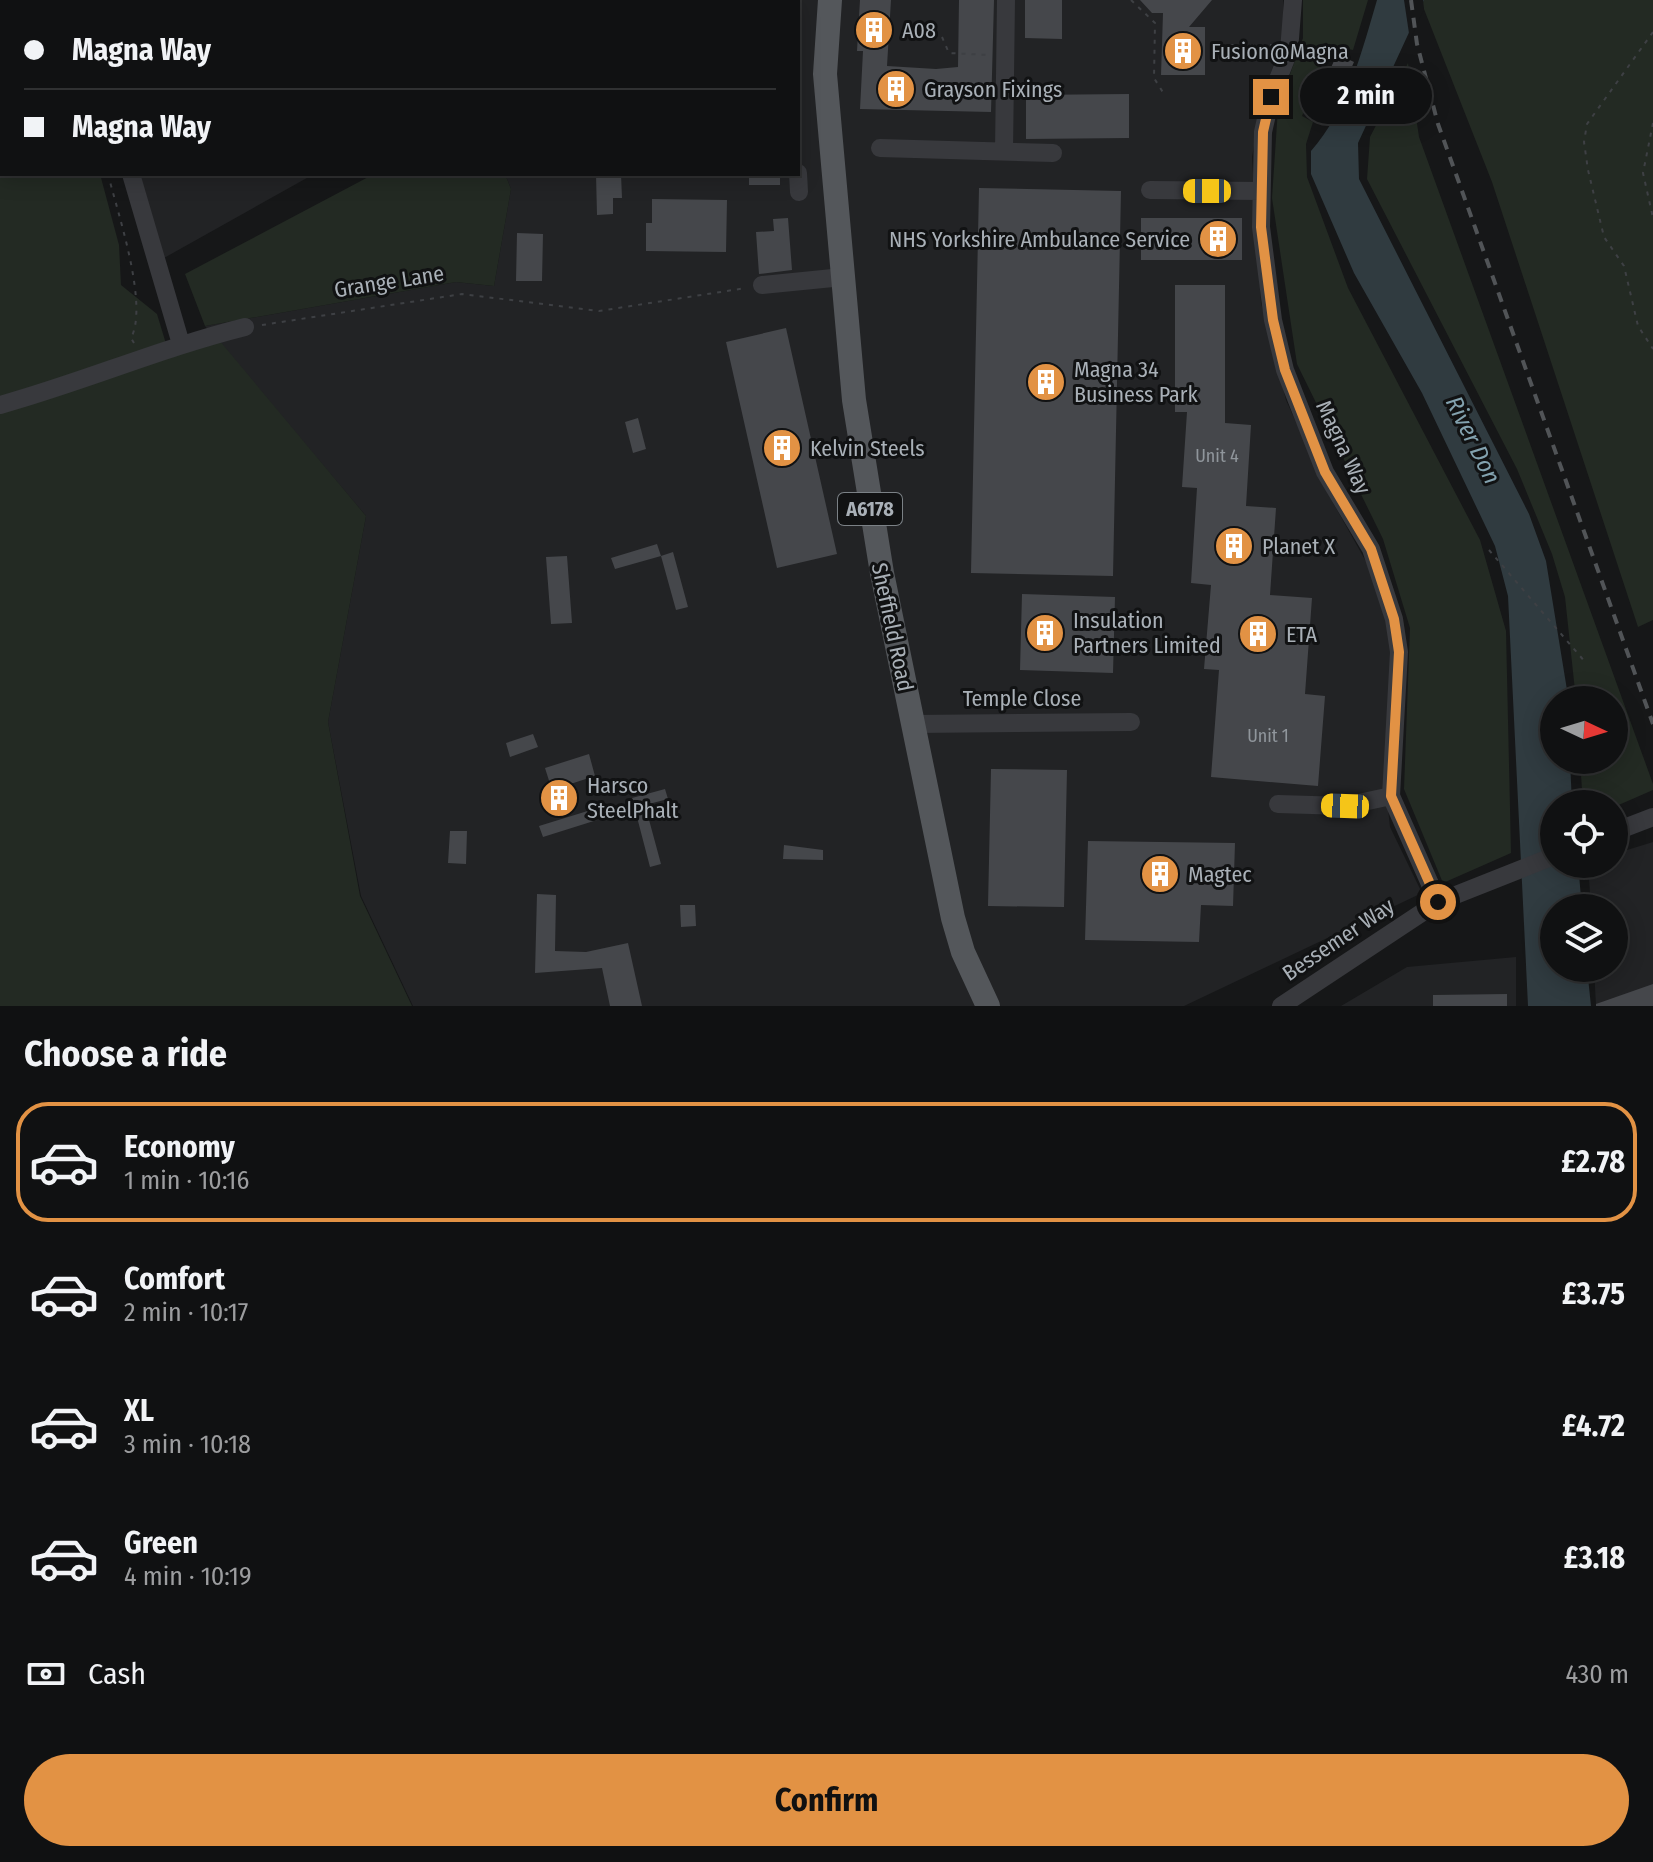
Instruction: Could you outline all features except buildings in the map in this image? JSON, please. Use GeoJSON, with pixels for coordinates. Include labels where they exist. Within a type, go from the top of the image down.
{"type":"FeatureCollection","features":[{"type":"Feature","properties":{"kind":"main road","name":"Sheffield Road"},"geometry":{"type":"LineString","coordinates":[[830,0],[825,74],[846,337],[865,484],[953,918],[963,952],[988,1006]]}},
{"type":"Feature","properties":{"kind":"street"},"geometry":{"type":"LineString","coordinates":[[1004,151],[1006,0]]}},
{"type":"Feature","properties":{"kind":"street","name":"Magna Way"},"geometry":{"type":"LineString","coordinates":[[1293,0],[1289,45],[1263,132],[1261,191],[1266,272],[1285,370],[1325,472],[1371,549],[1394,619],[1399,652],[1391,796],[1438,902]]}},
{"type":"Feature","properties":{"kind":"street"},"geometry":{"type":"LineString","coordinates":[[880,148],[1053,153]]}},
{"type":"Feature","properties":{"kind":"street"},"geometry":{"type":"LineString","coordinates":[[132,176],[181,344]]}},
{"type":"Feature","properties":{"kind":"street"},"geometry":{"type":"LineString","coordinates":[[1150,190],[1261,191]]}},
{"type":"Feature","properties":{"kind":"street"},"geometry":{"type":"LineString","coordinates":[[762,285],[843,277]]}},
{"type":"Feature","properties":{"kind":"street"},"geometry":{"type":"LineString","coordinates":[[0,405],[181,344],[245,327]]}},
{"type":"Feature","properties":{"kind":"street","name":"Temple Close"},"geometry":{"type":"LineString","coordinates":[[914,724],[1131,722]]}},
{"type":"Feature","properties":{"kind":"street"},"geometry":{"type":"LineString","coordinates":[[1278,804],[1345,806],[1391,796]]}},
{"type":"Feature","properties":{"kind":"street"},"geometry":{"type":"LineString","coordinates":[[1628,827],[1653,817]]}},
{"type":"Feature","properties":{"kind":"street","name":"Bessemer Way"},"geometry":{"type":"LineString","coordinates":[[1281,1006],[1438,902],[1540,861]]}},
{"type":"Feature","properties":{"kind":"path"},"geometry":{"type":"LineString","coordinates":[[1131,0],[1155,23],[1154,78],[1164,94]]}},
{"type":"Feature","properties":{"kind":"path"},"geometry":{"type":"LineString","coordinates":[[1653,32],[1587,124],[1584,142],[1604,237],[1624,266],[1638,326],[1653,349]]}},
{"type":"Feature","properties":{"kind":"path"},"geometry":{"type":"LineString","coordinates":[[942,37],[949,53],[1005,55]]}},
{"type":"Feature","properties":{"kind":"path"},"geometry":{"type":"LineString","coordinates":[[1220,45],[1289,45]]}},
{"type":"Feature","properties":{"kind":"path"},"geometry":{"type":"LineString","coordinates":[[1653,123],[1643,173],[1653,218]]}},
{"type":"Feature","properties":{"kind":"path"},"geometry":{"type":"LineString","coordinates":[[108,176],[135,298],[136,329],[131,338],[144,357]]}},
{"type":"Feature","properties":{"kind":"path","name":"Grange Lane"},"geometry":{"type":"LineString","coordinates":[[245,327],[462,294],[599,311],[762,285]]}},
{"type":"Feature","properties":{"kind":"path"},"geometry":{"type":"LineString","coordinates":[[1489,550],[1586,663]]}},
{"type":"Feature","properties":{"kind":"shaded area"},"geometry":{"type":"Polygon","coordinates":[[[800,0],[1283,0],[1283,37],[1263,96],[1252,157],[1261,303],[1286,400],[1327,492],[1378,583],[1393,645],[1386,791],[1390,827],[1422,893],[1184,1006],[413,1006],[361,896],[328,722],[366,516],[205,326],[456,282],[494,286],[511,189],[506,176],[800,176],[800,0]]]}},
{"type":"Feature","properties":{"kind":"shaded area"},"geometry":{"type":"Polygon","coordinates":[[[1303,0],[1368,0],[1353,50],[1332,45],[1302,116],[1313,122],[1306,144],[1307,177],[1348,288],[1480,540],[1506,631],[1511,853],[1443,883],[1404,789],[1410,628],[1383,539],[1297,364],[1272,198],[1278,108],[1303,38],[1303,0]]]}},
{"type":"Feature","properties":{"kind":"shaded area"},"geometry":{"type":"Polygon","coordinates":[[[1424,0],[1653,0],[1653,620],[1638,627],[1492,182],[1422,4],[1424,0]]]}},
{"type":"Feature","properties":{"kind":"shaded area"},"geometry":{"type":"Polygon","coordinates":[[[1408,63],[1419,137],[1618,686],[1575,686],[1565,597],[1552,554],[1517,469],[1367,179],[1370,137],[1408,63]]]}},
{"type":"Feature","properties":{"kind":"shaded area"},"geometry":{"type":"Polygon","coordinates":[[[0,176],[101,176],[119,245],[121,285],[157,314],[170,357],[219,340],[366,516],[328,722],[360,896],[412,1006],[0,1006],[0,176]]]}},
{"type":"Feature","properties":{"kind":"shaded area"},"geometry":{"type":"Polygon","coordinates":[[[123,176],[310,176],[164,258],[123,176]]]}},
{"type":"Feature","properties":{"kind":"shaded area"},"geometry":{"type":"Polygon","coordinates":[[[370,176],[506,176],[511,189],[494,286],[456,282],[205,326],[185,274],[370,176]]]}},
{"type":"Feature","properties":{"kind":"shaded area"},"geometry":{"type":"Polygon","coordinates":[[[1628,715],[1653,790],[1628,801],[1628,790],[1582,790],[1581,774],[1628,774],[1628,715]]]}},
{"type":"Feature","properties":{"kind":"shaded area"},"geometry":{"type":"Polygon","coordinates":[[[1653,842],[1653,1006],[1596,1006],[1595,982],[1628,982],[1628,894],[1590,894],[1589,878],[1628,878],[1628,850],[1653,842]]]}},
{"type":"Feature","properties":{"kind":"shaded area"},"geometry":{"type":"Polygon","coordinates":[[[1516,957],[1516,1006],[1341,1006],[1407,967],[1516,957]]]}},
{"type":"Feature","properties":{"kind":"water","name":"River Don"},"geometry":{"type":"Polygon","coordinates":[[[1377,0],[1424,0],[1358,143],[1359,179],[1529,514],[1546,561],[1566,686],[1540,686],[1540,774],[1571,774],[1571,790],[1540,790],[1540,878],[1579,878],[1581,894],[1540,894],[1540,982],[1588,982],[1591,1006],[1528,1006],[1508,596],[1495,546],[1422,393],[1354,273],[1311,174],[1311,151],[1334,118],[1359,60],[1377,0]]]}},
{"type":"Feature","properties":{"kind":"pier"},"geometry":{"type":"Polygon","coordinates":[[[1404,0],[1423,0],[1424,9],[1410,40],[1404,0]]]}},
{"type":"Feature","properties":{"kind":"railway"},"geometry":{"type":"LineString","coordinates":[[1411,0],[1417,44],[1438,124],[1653,724]]}},
{"type":"Feature","properties":{"kind":"place","name":"A08"},"geometry":{"type":"Point","coordinates":[874,30]}},
{"type":"Feature","properties":{"kind":"place","name":"Fusion@Magna"},"geometry":{"type":"Point","coordinates":[1183,51]}},
{"type":"Feature","properties":{"kind":"place","name":"Grayson Fixings"},"geometry":{"type":"Point","coordinates":[896,89]}},
{"type":"Feature","properties":{"kind":"place","name":"NHS Yorkshire Ambulance Service"},"geometry":{"type":"Point","coordinates":[1218,239]}},
{"type":"Feature","properties":{"kind":"place","name":"Magna 34 Business Park"},"geometry":{"type":"Point","coordinates":[1046,382]}},
{"type":"Feature","properties":{"kind":"place","name":"Kelvin Steels"},"geometry":{"type":"Point","coordinates":[782,448]}},
{"type":"Feature","properties":{"kind":"place","name":"Planet X"},"geometry":{"type":"Point","coordinates":[1234,546]}},
{"type":"Feature","properties":{"kind":"place","name":"Insulation Partners Limited"},"geometry":{"type":"Point","coordinates":[1045,633]}},
{"type":"Feature","properties":{"kind":"place","name":"ETA"},"geometry":{"type":"Point","coordinates":[1258,634]}},
{"type":"Feature","properties":{"kind":"place","name":"Harsco SteelPhalt"},"geometry":{"type":"Point","coordinates":[559,798]}},
{"type":"Feature","properties":{"kind":"place","name":"Magtec"},"geometry":{"type":"Point","coordinates":[1160,874]}},
{"type":"Feature","properties":{"kind":"route"},"geometry":{"type":"LineString","coordinates":[[1271,97],[1263,132],[1261,227],[1273,320],[1285,370],[1325,472],[1371,549],[1394,619],[1399,652],[1391,796],[1438,902]]}}]}
